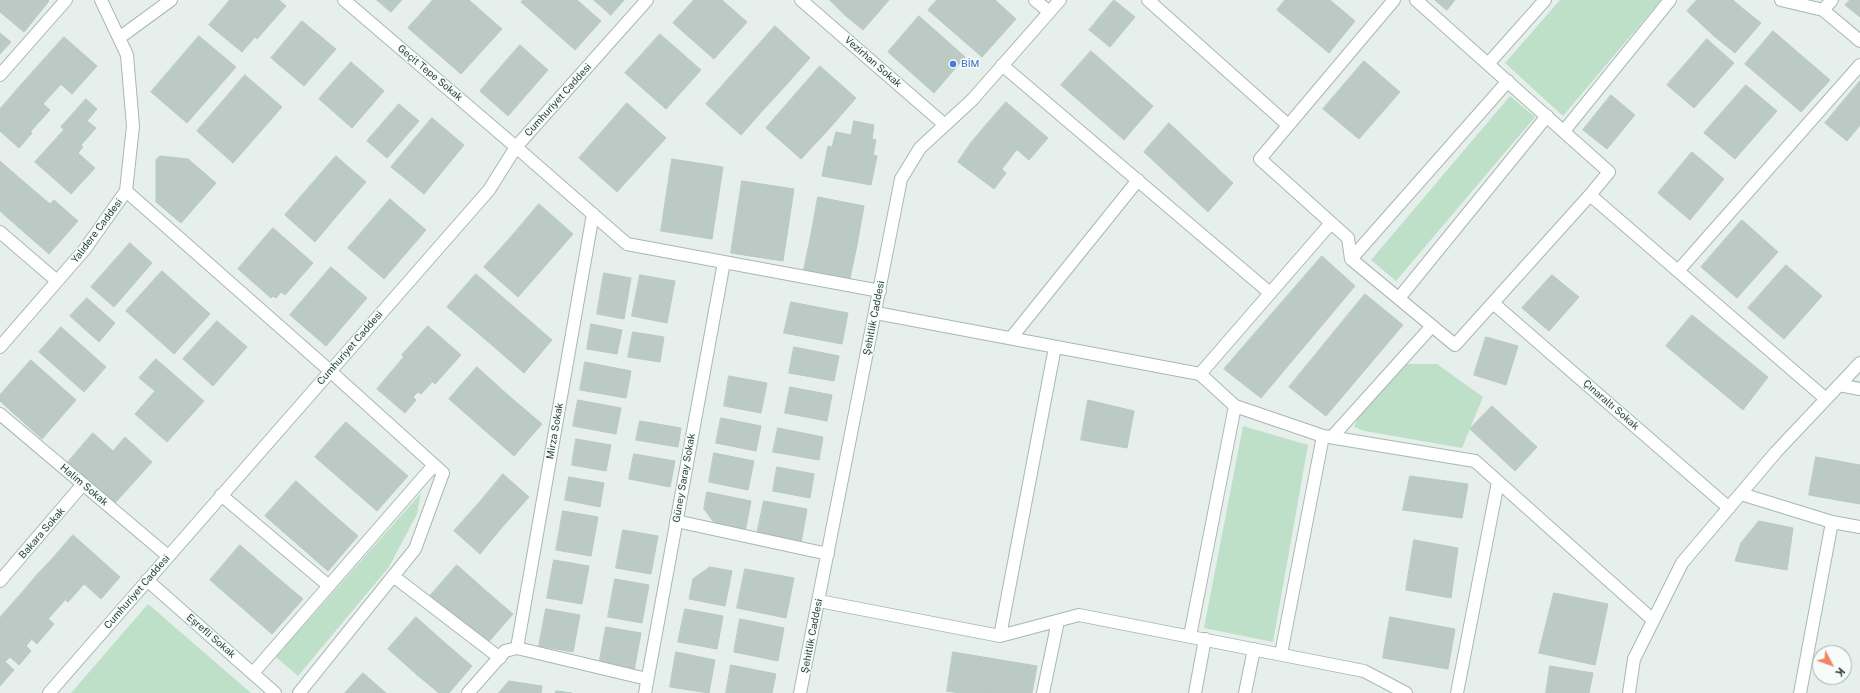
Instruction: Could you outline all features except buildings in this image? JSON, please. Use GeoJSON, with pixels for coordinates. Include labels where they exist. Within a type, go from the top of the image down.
{"type":"FeatureCollection","features":[{"type":"Feature","properties":{"kind":"street"},"geometry":{"type":"LineString","coordinates":[[0,75],[66,0]]}},
{"type":"Feature","properties":{"kind":"street","name":"Yalıdere Caddesi"},"geometry":{"type":"LineString","coordinates":[[0,347],[85,249],[126,191],[133,126],[127,55],[101,0]]}},
{"type":"Feature","properties":{"kind":"street"},"geometry":{"type":"LineString","coordinates":[[119,38],[172,0]]}},
{"type":"Feature","properties":{"kind":"street","name":"Geçit Tepe Sokak"},"geometry":{"type":"LineString","coordinates":[[344,0],[627,244],[880,291]]}},
{"type":"Feature","properties":{"kind":"street","name":"Cumhuriyet Caddesi"},"geometry":{"type":"LineString","coordinates":[[49,693],[489,190],[516,147],[648,0]]}},
{"type":"Feature","properties":{"kind":"street","name":"Vezirhan Sokak"},"geometry":{"type":"LineString","coordinates":[[801,0],[945,125]]}},
{"type":"Feature","properties":{"kind":"street"},"geometry":{"type":"LineString","coordinates":[[1035,0],[1049,12]]}},
{"type":"Feature","properties":{"kind":"street","name":"Şehitlik Caddesi"},"geometry":{"type":"LineString","coordinates":[[800,693],[901,179],[920,148],[972,100],[1060,0]]}},
{"type":"Feature","properties":{"kind":"street"},"geometry":{"type":"LineString","coordinates":[[1148,0],[1288,126]]}},
{"type":"Feature","properties":{"kind":"street"},"geometry":{"type":"LineString","coordinates":[[1394,0],[1260,159],[1348,238],[1350,259],[1455,345],[1609,172],[1416,0]]}},
{"type":"Feature","properties":{"kind":"street"},"geometry":{"type":"LineString","coordinates":[[1488,64],[1544,0]]}},
{"type":"Feature","properties":{"kind":"street"},"geometry":{"type":"LineString","coordinates":[[1564,131],[1670,0]]}},
{"type":"Feature","properties":{"kind":"street"},"geometry":{"type":"LineString","coordinates":[[1780,0],[1823,10],[1860,41]]}},
{"type":"Feature","properties":{"kind":"street"},"geometry":{"type":"LineString","coordinates":[[1823,10],[1832,0]]}},
{"type":"Feature","properties":{"kind":"street"},"geometry":{"type":"LineString","coordinates":[[1002,65],[1270,293]]}},
{"type":"Feature","properties":{"kind":"street"},"geometry":{"type":"LineString","coordinates":[[1678,271],[1860,65]]}},
{"type":"Feature","properties":{"kind":"street"},"geometry":{"type":"LineString","coordinates":[[1350,259],[1508,82]]}},
{"type":"Feature","properties":{"kind":"street"},"geometry":{"type":"LineString","coordinates":[[1399,298],[1546,116]]}},
{"type":"Feature","properties":{"kind":"street"},"geometry":{"type":"LineString","coordinates":[[1011,338],[1138,180]]}},
{"type":"Feature","properties":{"kind":"street"},"geometry":{"type":"LineString","coordinates":[[126,191],[443,473],[415,549],[298,693]]}},
{"type":"Feature","properties":{"kind":"street"},"geometry":{"type":"LineString","coordinates":[[1590,195],[1826,399]]}},
{"type":"Feature","properties":{"kind":"street","name":"Mirza Sokak"},"geometry":{"type":"LineString","coordinates":[[517,648],[593,214]]}},
{"type":"Feature","properties":{"kind":"street"},"geometry":{"type":"LineString","coordinates":[[1200,374],[1331,223]]}},
{"type":"Feature","properties":{"kind":"street"},"geometry":{"type":"LineString","coordinates":[[0,232],[57,281]]}},
{"type":"Feature","properties":{"kind":"street","name":"Güney Saray Sokak"},"geometry":{"type":"LineString","coordinates":[[645,693],[724,262]]}},
{"type":"Feature","properties":{"kind":"street","name":"Çınaraltı Sokak"},"geometry":{"type":"LineString","coordinates":[[1493,303],[1729,508]]}},
{"type":"Feature","properties":{"kind":"street"},"geometry":{"type":"LineString","coordinates":[[876,312],[1200,374],[1235,406],[1327,436],[1475,461],[1654,620]]}},
{"type":"Feature","properties":{"kind":"street"},"geometry":{"type":"LineString","coordinates":[[1281,654],[1327,436],[1432,326]]}},
{"type":"Feature","properties":{"kind":"street"},"geometry":{"type":"LineString","coordinates":[[1000,636],[1055,347]]}},
{"type":"Feature","properties":{"kind":"street"},"geometry":{"type":"LineString","coordinates":[[1629,693],[1634,659],[1682,563],[1741,494],[1860,363]]}},
{"type":"Feature","properties":{"kind":"street"},"geometry":{"type":"LineString","coordinates":[[1839,385],[1860,389]]}},
{"type":"Feature","properties":{"kind":"street"},"geometry":{"type":"LineString","coordinates":[[1190,636],[1235,406]]}},
{"type":"Feature","properties":{"kind":"street","name":"Halim Sokak"},"geometry":{"type":"LineString","coordinates":[[0,414],[168,556]]}},
{"type":"Feature","properties":{"kind":"street"},"geometry":{"type":"LineString","coordinates":[[253,673],[434,465]]}},
{"type":"Feature","properties":{"kind":"street"},"geometry":{"type":"LineString","coordinates":[[1457,693],[1498,482]]}},
{"type":"Feature","properties":{"kind":"street","name":"Bakara Sokak"},"geometry":{"type":"LineString","coordinates":[[0,581],[83,484]]}},
{"type":"Feature","properties":{"kind":"street"},"geometry":{"type":"LineString","coordinates":[[1741,494],[1832,522],[1860,527]]}},
{"type":"Feature","properties":{"kind":"street"},"geometry":{"type":"LineString","coordinates":[[221,495],[328,586]]}},
{"type":"Feature","properties":{"kind":"street"},"geometry":{"type":"LineString","coordinates":[[676,521],[828,554]]}},
{"type":"Feature","properties":{"kind":"street"},"geometry":{"type":"LineString","coordinates":[[1800,693],[1832,522]]}},
{"type":"Feature","properties":{"kind":"street"},"geometry":{"type":"LineString","coordinates":[[393,576],[500,658]]}},
{"type":"Feature","properties":{"kind":"street","name":"Eşrefli Sokak"},"geometry":{"type":"LineString","coordinates":[[147,580],[276,693]]}},
{"type":"Feature","properties":{"kind":"street"},"geometry":{"type":"LineString","coordinates":[[819,601],[1000,636],[1079,615],[1364,671],[1391,689],[1406,693]]}},
{"type":"Feature","properties":{"kind":"street"},"geometry":{"type":"LineString","coordinates":[[1043,693],[1058,620]]}},
{"type":"Feature","properties":{"kind":"street"},"geometry":{"type":"LineString","coordinates":[[1195,693],[1205,639]]}},
{"type":"Feature","properties":{"kind":"street"},"geometry":{"type":"LineString","coordinates":[[468,693],[505,652],[517,648],[647,679]]}},
{"type":"Feature","properties":{"kind":"street"},"geometry":{"type":"LineString","coordinates":[[1245,693],[1254,649]]}},
{"type":"Feature","properties":{"kind":"green space"},"geometry":{"type":"Polygon","coordinates":[[[1560,0],[1661,0],[1563,116],[1505,63],[1560,0]]]}},
{"type":"Feature","properties":{"kind":"green space"},"geometry":{"type":"Polygon","coordinates":[[[1510,96],[1535,117],[1396,281],[1371,260],[1510,96]]]}},
{"type":"Feature","properties":{"kind":"green space"},"geometry":{"type":"Polygon","coordinates":[[[1407,364],[1437,364],[1483,397],[1462,448],[1365,431],[1354,427],[1358,417],[1407,364]]]}},
{"type":"Feature","properties":{"kind":"green space"},"geometry":{"type":"Polygon","coordinates":[[[1243,426],[1308,445],[1273,642],[1204,628],[1243,426]]]}},
{"type":"Feature","properties":{"kind":"green space"},"geometry":{"type":"Polygon","coordinates":[[[421,493],[417,514],[389,567],[298,676],[276,657],[421,493]]]}},
{"type":"Feature","properties":{"kind":"green space"},"geometry":{"type":"Polygon","coordinates":[[[148,604],[251,693],[71,693],[148,604]]]}},
{"type":"Feature","properties":{"kind":"place","name":"BİM"},"geometry":{"type":"Point","coordinates":[953,64]}}]}
